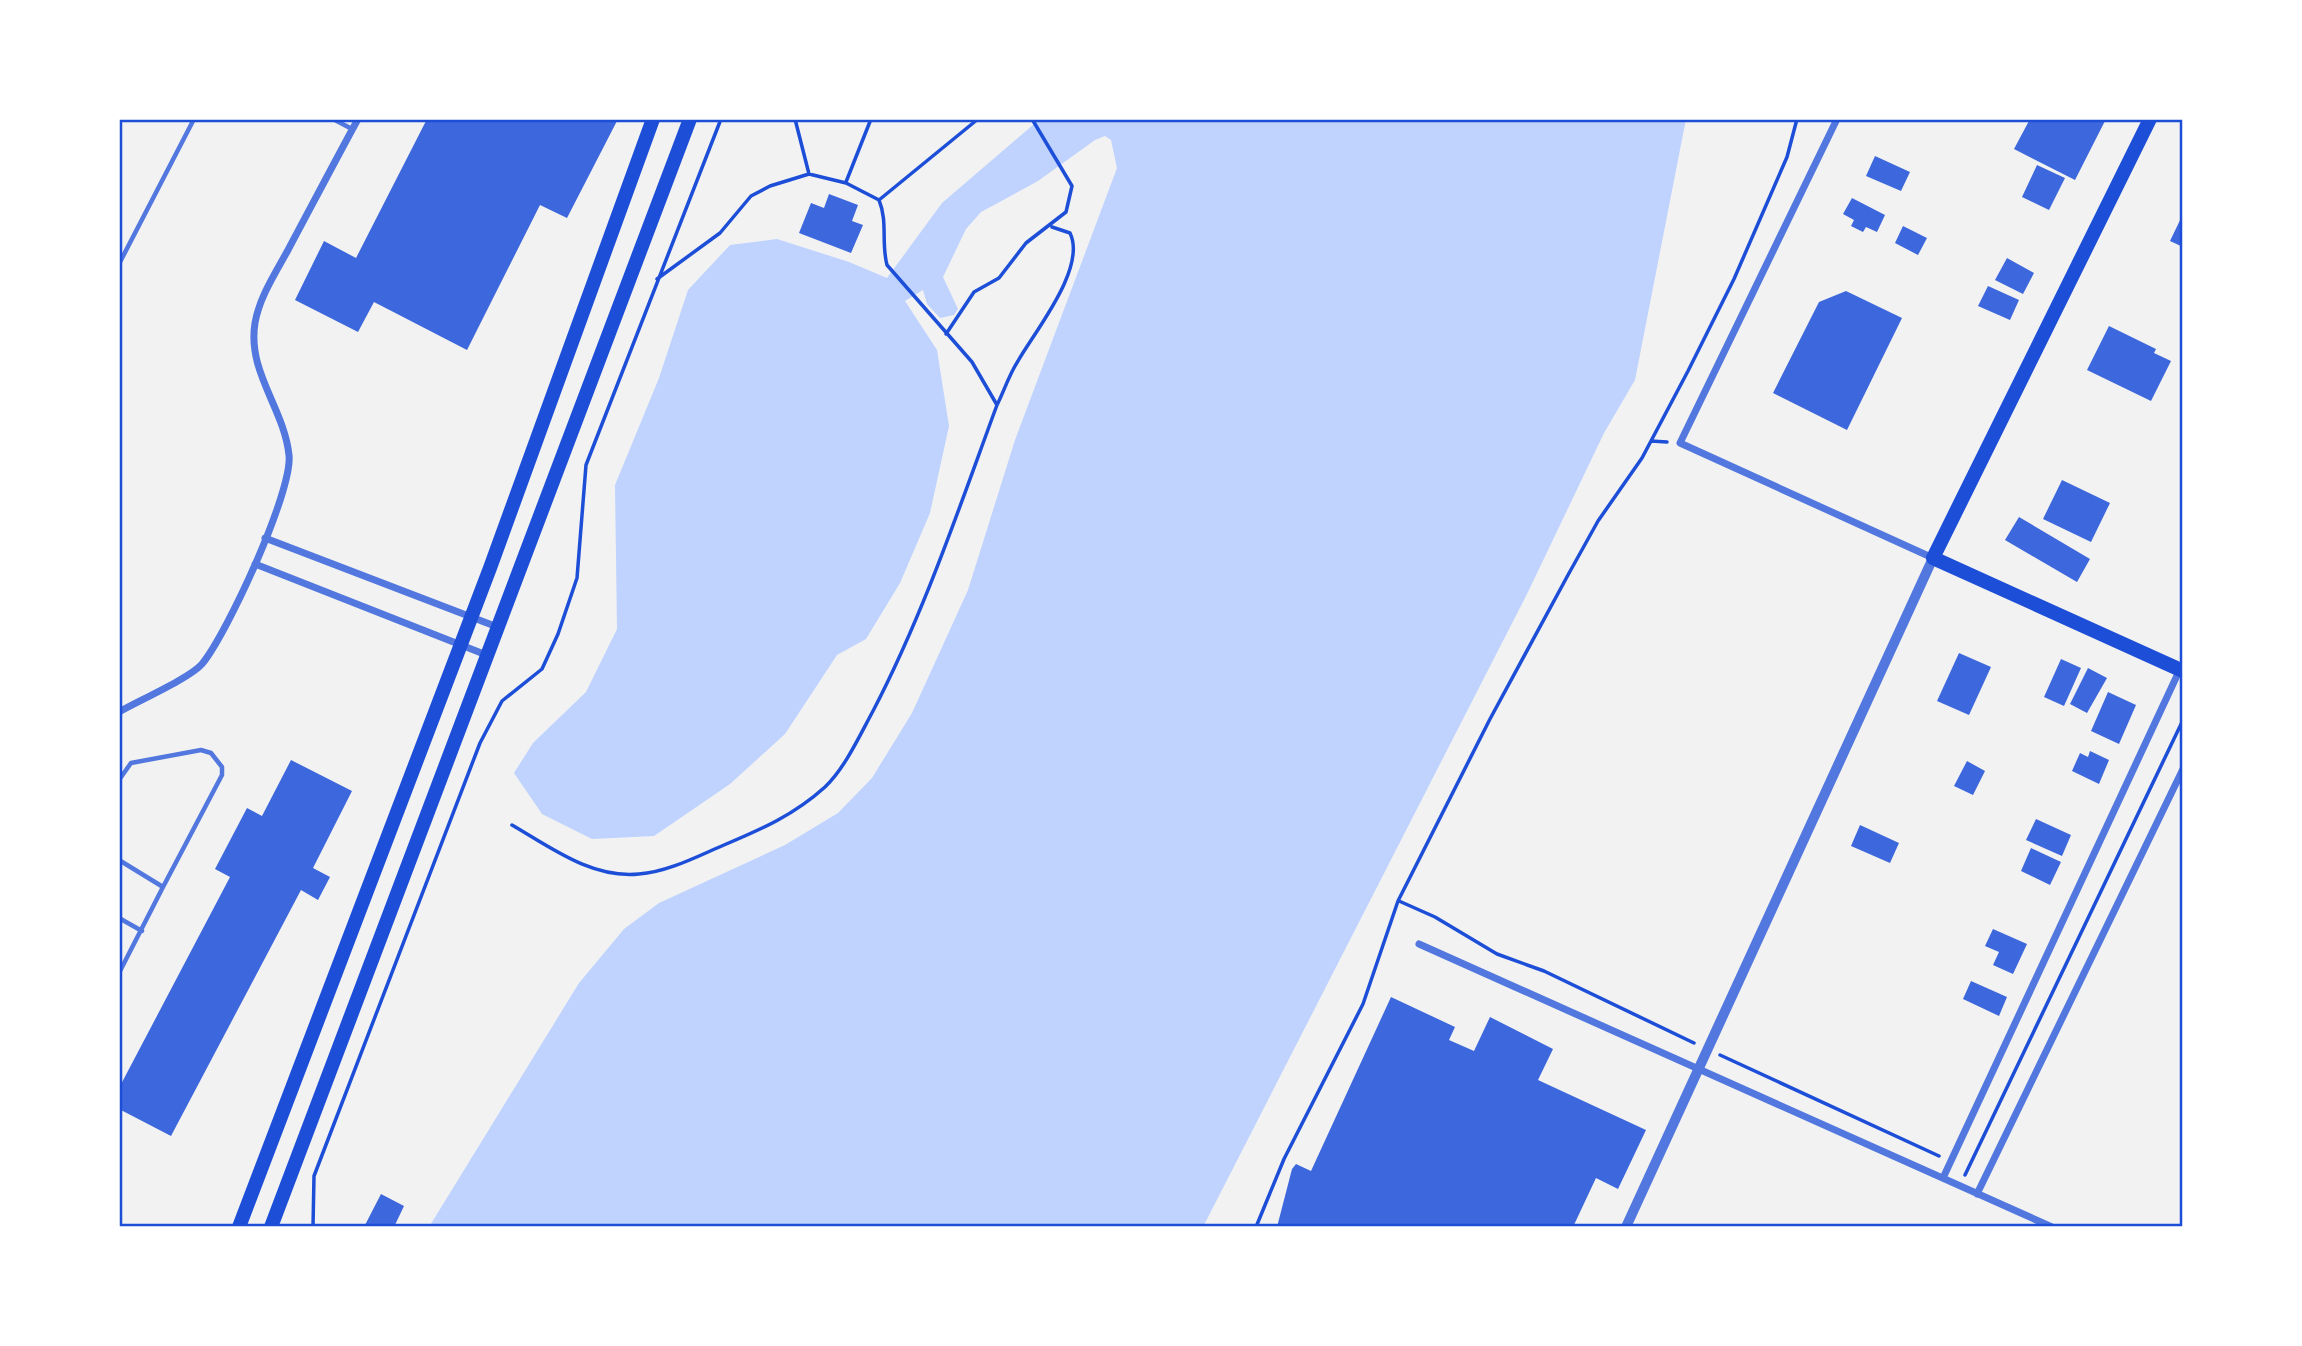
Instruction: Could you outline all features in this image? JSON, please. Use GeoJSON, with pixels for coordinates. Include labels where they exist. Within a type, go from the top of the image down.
{"type":"FeatureCollection","features":[{"type":"Feature","properties":{"kind":"main road"},"geometry":{"type":"LineString","coordinates":[[239,1227],[461,644],[653,119]]}},
{"type":"Feature","properties":{"kind":"main road"},"geometry":{"type":"LineString","coordinates":[[271,1227],[490,656],[690,119]]}},
{"type":"Feature","properties":{"kind":"main road"},"geometry":{"type":"LineString","coordinates":[[2150,119],[1933,558],[2182,668]]}},
{"type":"Feature","properties":{"kind":"street"},"geometry":{"type":"LineString","coordinates":[[119,712],[200,666],[225,626],[255,564],[286,481],[289,456],[282,428],[254,360],[255,322],[269,285],[358,119]]}},
{"type":"Feature","properties":{"kind":"street"},"geometry":{"type":"LineString","coordinates":[[1626,1227],[1933,558],[1680,443],[1837,119]]}},
{"type":"Feature","properties":{"kind":"street"},"geometry":{"type":"LineString","coordinates":[[265,538],[500,628]]}},
{"type":"Feature","properties":{"kind":"street"},"geometry":{"type":"LineString","coordinates":[[255,564],[490,656]]}},
{"type":"Feature","properties":{"kind":"street"},"geometry":{"type":"LineString","coordinates":[[1942,1178],[2182,668]]}},
{"type":"Feature","properties":{"kind":"street"},"geometry":{"type":"LineString","coordinates":[[1977,1194],[2183,769]]}},
{"type":"Feature","properties":{"kind":"street"},"geometry":{"type":"LineString","coordinates":[[1419,944],[2052,1227]]}},
{"type":"Feature","properties":{"kind":"lane"},"geometry":{"type":"LineString","coordinates":[[119,264],[194,119]]}},
{"type":"Feature","properties":{"kind":"lane"},"geometry":{"type":"LineString","coordinates":[[333,119],[352,129]]}},
{"type":"Feature","properties":{"kind":"lane"},"geometry":{"type":"LineString","coordinates":[[119,780],[131,763],[201,750],[211,753],[222,767],[222,775],[119,973]]}},
{"type":"Feature","properties":{"kind":"lane"},"geometry":{"type":"LineString","coordinates":[[119,860],[163,887]]}},
{"type":"Feature","properties":{"kind":"lane"},"geometry":{"type":"LineString","coordinates":[[119,918],[142,931]]}},
{"type":"Feature","properties":{"kind":"path"},"geometry":{"type":"LineString","coordinates":[[313,1227],[314,1176],[480,743],[502,701],[542,669],[570,603],[577,578],[586,465],[721,119]]}},
{"type":"Feature","properties":{"kind":"path"},"geometry":{"type":"LineString","coordinates":[[795,119],[809,174]]}},
{"type":"Feature","properties":{"kind":"path"},"geometry":{"type":"LineString","coordinates":[[846,183],[871,119]]}},
{"type":"Feature","properties":{"kind":"path"},"geometry":{"type":"LineString","coordinates":[[879,200],[978,119]]}},
{"type":"Feature","properties":{"kind":"path"},"geometry":{"type":"LineString","coordinates":[[1256,1227],[1284,1159],[1363,1004],[1398,901],[1490,719],[1598,521],[1651,441],[1734,279],[1787,157],[1797,119]]}},
{"type":"Feature","properties":{"kind":"path"},"geometry":{"type":"LineString","coordinates":[[946,334],[974,292],[984,283],[999,278],[1026,243],[1066,212],[1072,186],[1068,175],[1032,120]]}},
{"type":"Feature","properties":{"kind":"path"},"geometry":{"type":"LineString","coordinates":[[657,279],[720,233],[751,196],[809,174],[846,183],[879,200],[884,214],[883,252],[887,265],[972,362],[997,405]]}},
{"type":"Feature","properties":{"kind":"path"},"geometry":{"type":"LineString","coordinates":[[512,825],[558,852],[599,870],[639,874],[687,861],[781,821],[827,785],[862,732],[893,673],[942,553],[997,405],[1016,365],[1062,289],[1071,263],[1073,240],[1070,233],[1050,226]]}},
{"type":"Feature","properties":{"kind":"path"},"geometry":{"type":"LineString","coordinates":[[1651,441],[1680,443]]}},
{"type":"Feature","properties":{"kind":"path"},"geometry":{"type":"LineString","coordinates":[[1960,1187],[2183,720]]}},
{"type":"Feature","properties":{"kind":"path"},"geometry":{"type":"LineString","coordinates":[[1398,901],[1435,917],[1497,954],[1544,971],[1984,1179]]}},
{"type":"Feature","properties":{"kind":"water"},"geometry":{"type":"Polygon","coordinates":[[[1040,119],[1686,119],[1635,380],[1604,433],[1528,592],[1203,1227],[429,1227],[579,983],[624,929],[659,903],[785,845],[838,813],[872,778],[912,713],[968,590],[1015,440],[1117,168],[1111,140],[1105,136],[1095,140],[1038,181],[981,212],[966,229],[943,277],[958,309],[954,315],[940,318],[927,304],[923,290],[905,301],[937,350],[949,426],[930,513],[900,583],[866,639],[837,655],[785,734],[730,784],[654,836],[592,839],[542,814],[514,773],[533,743],[586,692],[617,629],[615,485],[659,378],[688,290],[730,245],[777,239],[849,262],[887,278],[942,203],[1040,119]]]}},
{"type":"Feature","properties":{"kind":"building"},"geometry":{"type":"Polygon","coordinates":[[[427,119],[618,119],[567,218],[540,205],[467,350],[374,302],[358,332],[295,300],[324,241],[356,258],[427,119]]]}},
{"type":"Feature","properties":{"kind":"building"},"geometry":{"type":"Polygon","coordinates":[[[2030,119],[2106,119],[2075,180],[2014,149],[2030,119]]]}},
{"type":"Feature","properties":{"kind":"building"},"geometry":{"type":"Polygon","coordinates":[[[1875,156],[1910,172],[1901,191],[1866,176],[1875,156]]]}},
{"type":"Feature","properties":{"kind":"building"},"geometry":{"type":"Polygon","coordinates":[[[2037,165],[2065,178],[2049,210],[2022,197],[2037,165]]]}},
{"type":"Feature","properties":{"kind":"building"},"geometry":{"type":"Polygon","coordinates":[[[829,194],[858,205],[852,221],[863,225],[851,253],[799,233],[811,203],[824,208],[829,194]]]}},
{"type":"Feature","properties":{"kind":"building"},"geometry":{"type":"Polygon","coordinates":[[[1852,198],[1885,215],[1877,232],[1866,227],[1863,232],[1851,226],[1854,220],[1843,214],[1852,198]]]}},
{"type":"Feature","properties":{"kind":"building"},"geometry":{"type":"Polygon","coordinates":[[[2183,214],[2183,247],[2170,241],[2183,214]]]}},
{"type":"Feature","properties":{"kind":"building"},"geometry":{"type":"Polygon","coordinates":[[[1903,226],[1927,238],[1918,255],[1895,243],[1903,226]]]}},
{"type":"Feature","properties":{"kind":"building"},"geometry":{"type":"Polygon","coordinates":[[[2007,258],[2034,273],[2023,294],[1995,280],[2007,258]]]}},
{"type":"Feature","properties":{"kind":"building"},"geometry":{"type":"Polygon","coordinates":[[[1988,286],[2019,300],[2010,320],[1978,306],[1988,286]]]}},
{"type":"Feature","properties":{"kind":"building"},"geometry":{"type":"Polygon","coordinates":[[[1846,291],[1902,318],[1847,430],[1773,393],[1819,302],[1846,291]]]}},
{"type":"Feature","properties":{"kind":"building"},"geometry":{"type":"Polygon","coordinates":[[[2109,326],[2156,349],[2154,353],[2171,361],[2151,401],[2087,370],[2109,326]]]}},
{"type":"Feature","properties":{"kind":"building"},"geometry":{"type":"Polygon","coordinates":[[[2062,480],[2110,503],[2091,542],[2043,519],[2062,480]]]}},
{"type":"Feature","properties":{"kind":"building"},"geometry":{"type":"Polygon","coordinates":[[[2019,517],[2090,559],[2077,582],[2005,540],[2019,517]]]}},
{"type":"Feature","properties":{"kind":"building"},"geometry":{"type":"Polygon","coordinates":[[[1959,653],[1991,667],[1969,715],[1937,701],[1959,653]]]}},
{"type":"Feature","properties":{"kind":"building"},"geometry":{"type":"Polygon","coordinates":[[[2061,659],[2081,668],[2064,706],[2044,697],[2061,659]]]}},
{"type":"Feature","properties":{"kind":"building"},"geometry":{"type":"Polygon","coordinates":[[[2088,668],[2107,678],[2087,713],[2070,704],[2088,668]]]}},
{"type":"Feature","properties":{"kind":"building"},"geometry":{"type":"Polygon","coordinates":[[[2108,692],[2136,705],[2119,744],[2091,731],[2108,692]]]}},
{"type":"Feature","properties":{"kind":"building"},"geometry":{"type":"Polygon","coordinates":[[[2090,751],[2109,760],[2099,784],[2072,771],[2080,753],[2088,757],[2090,751]]]}},
{"type":"Feature","properties":{"kind":"building"},"geometry":{"type":"Polygon","coordinates":[[[291,760],[352,791],[313,868],[330,877],[318,900],[301,890],[171,1136],[119,1109],[119,1088],[230,877],[215,869],[247,808],[262,816],[291,760]]]}},
{"type":"Feature","properties":{"kind":"building"},"geometry":{"type":"Polygon","coordinates":[[[1967,761],[1985,771],[1973,795],[1954,786],[1967,761]]]}},
{"type":"Feature","properties":{"kind":"building"},"geometry":{"type":"Polygon","coordinates":[[[2036,819],[2071,835],[2062,856],[2026,840],[2036,819]]]}},
{"type":"Feature","properties":{"kind":"building"},"geometry":{"type":"Polygon","coordinates":[[[1860,825],[1899,843],[1890,863],[1851,846],[1860,825]]]}},
{"type":"Feature","properties":{"kind":"building"},"geometry":{"type":"Polygon","coordinates":[[[2031,848],[2061,862],[2050,885],[2021,871],[2031,848]]]}},
{"type":"Feature","properties":{"kind":"building"},"geometry":{"type":"Polygon","coordinates":[[[1993,929],[2027,944],[2013,974],[1993,965],[1999,952],[1985,946],[1993,929]]]}},
{"type":"Feature","properties":{"kind":"building"},"geometry":{"type":"Polygon","coordinates":[[[1971,981],[2007,997],[1999,1016],[1963,999],[1971,981]]]}},
{"type":"Feature","properties":{"kind":"building"},"geometry":{"type":"Polygon","coordinates":[[[1391,997],[1455,1027],[1449,1040],[1474,1051],[1490,1017],[1553,1049],[1538,1080],[1646,1130],[1618,1189],[1596,1178],[1573,1227],[1277,1227],[1292,1169],[1296,1164],[1311,1171],[1391,997]]]}},
{"type":"Feature","properties":{"kind":"building"},"geometry":{"type":"Polygon","coordinates":[[[381,1194],[404,1206],[394,1227],[364,1227],[381,1194]]]}}]}
